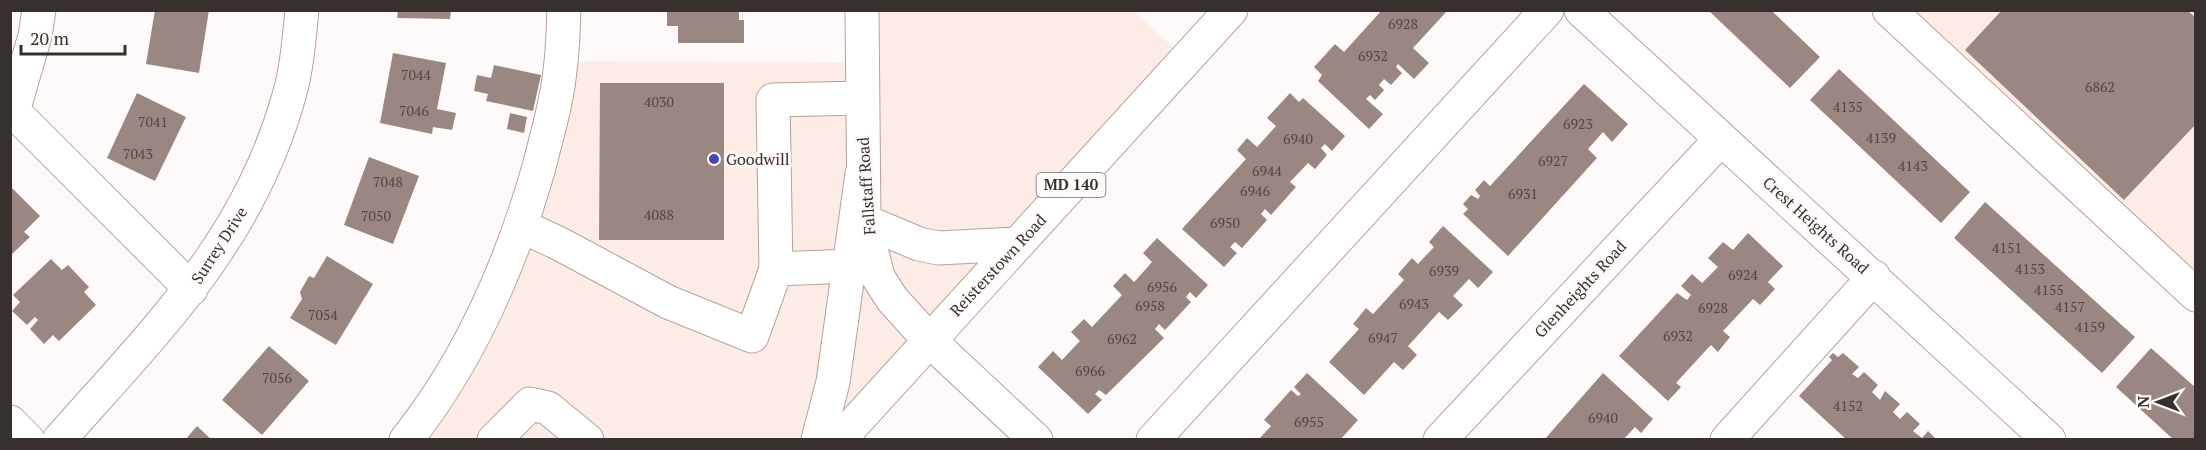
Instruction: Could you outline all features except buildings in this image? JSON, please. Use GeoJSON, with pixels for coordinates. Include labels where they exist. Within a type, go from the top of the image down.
{"type":"FeatureCollection","features":[{"type":"Feature","properties":{"kind":"street"},"geometry":{"type":"LineString","coordinates":[[39,10],[35,36],[12,110],[191,289]]}},
{"type":"Feature","properties":{"kind":"street","name":"Surrey Drive"},"geometry":{"type":"LineString","coordinates":[[59,440],[191,289],[223,245],[250,197],[273,144],[290,94],[302,10]]}},
{"type":"Feature","properties":{"kind":"street"},"geometry":{"type":"LineString","coordinates":[[406,440],[473,336],[501,280],[521,226],[547,136],[556,92],[560,70],[564,10]]}},
{"type":"Feature","properties":{"kind":"street","name":"Fallstaff Road"},"geometry":{"type":"LineString","coordinates":[[862,10],[864,221],[878,277],[892,299],[929,340],[1036,440]]}},
{"type":"Feature","properties":{"kind":"street","name":"Reisterstown Road"},"geometry":{"type":"LineString","coordinates":[[839,440],[1231,10]]}},
{"type":"Feature","properties":{"kind":"street"},"geometry":{"type":"LineString","coordinates":[[1153,440],[1547,10]]}},
{"type":"Feature","properties":{"kind":"street","name":"Crest Heights Road"},"geometry":{"type":"LineString","coordinates":[[1581,10],[2049,440]]}},
{"type":"Feature","properties":{"kind":"street"},"geometry":{"type":"LineString","coordinates":[[1888,10],[2196,294]]}},
{"type":"Feature","properties":{"kind":"street"},"geometry":{"type":"LineString","coordinates":[[521,226],[558,243],[668,302],[752,336],[776,269],[773,100],[862,98]]}},
{"type":"Feature","properties":{"kind":"street","name":"Glenheights Road"},"geometry":{"type":"LineString","coordinates":[[1440,440],[1721,139]]}},
{"type":"Feature","properties":{"kind":"street"},"geometry":{"type":"LineString","coordinates":[[818,440],[833,382],[862,174]]}},
{"type":"Feature","properties":{"kind":"street"},"geometry":{"type":"LineString","coordinates":[[864,221],[938,248],[1017,244]]}},
{"type":"Feature","properties":{"kind":"street"},"geometry":{"type":"LineString","coordinates":[[776,269],[850,266]]}},
{"type":"Feature","properties":{"kind":"street"},"geometry":{"type":"LineString","coordinates":[[1737,436],[1874,278]]}},
{"type":"Feature","properties":{"kind":"street"},"geometry":{"type":"LineString","coordinates":[[494,440],[530,404],[548,408],[587,440]]}},
{"type":"Feature","properties":{"kind":"street"},"geometry":{"type":"LineString","coordinates":[[10,422],[28,440]]}},
{"type":"Feature","properties":{"kind":"shaded area"},"geometry":{"type":"Polygon","coordinates":[[[866,10],[1134,11],[1187,60],[842,439],[401,440],[461,361],[561,61],[865,62],[866,10]]]}},
{"type":"Feature","properties":{"kind":"shaded area"},"geometry":{"type":"Polygon","coordinates":[[[1890,11],[2195,11],[2195,291],[1890,11]]]}},
{"type":"Feature","properties":{"kind":"place","name":"Goodwill"},"geometry":{"type":"Point","coordinates":[714,159]}}]}
